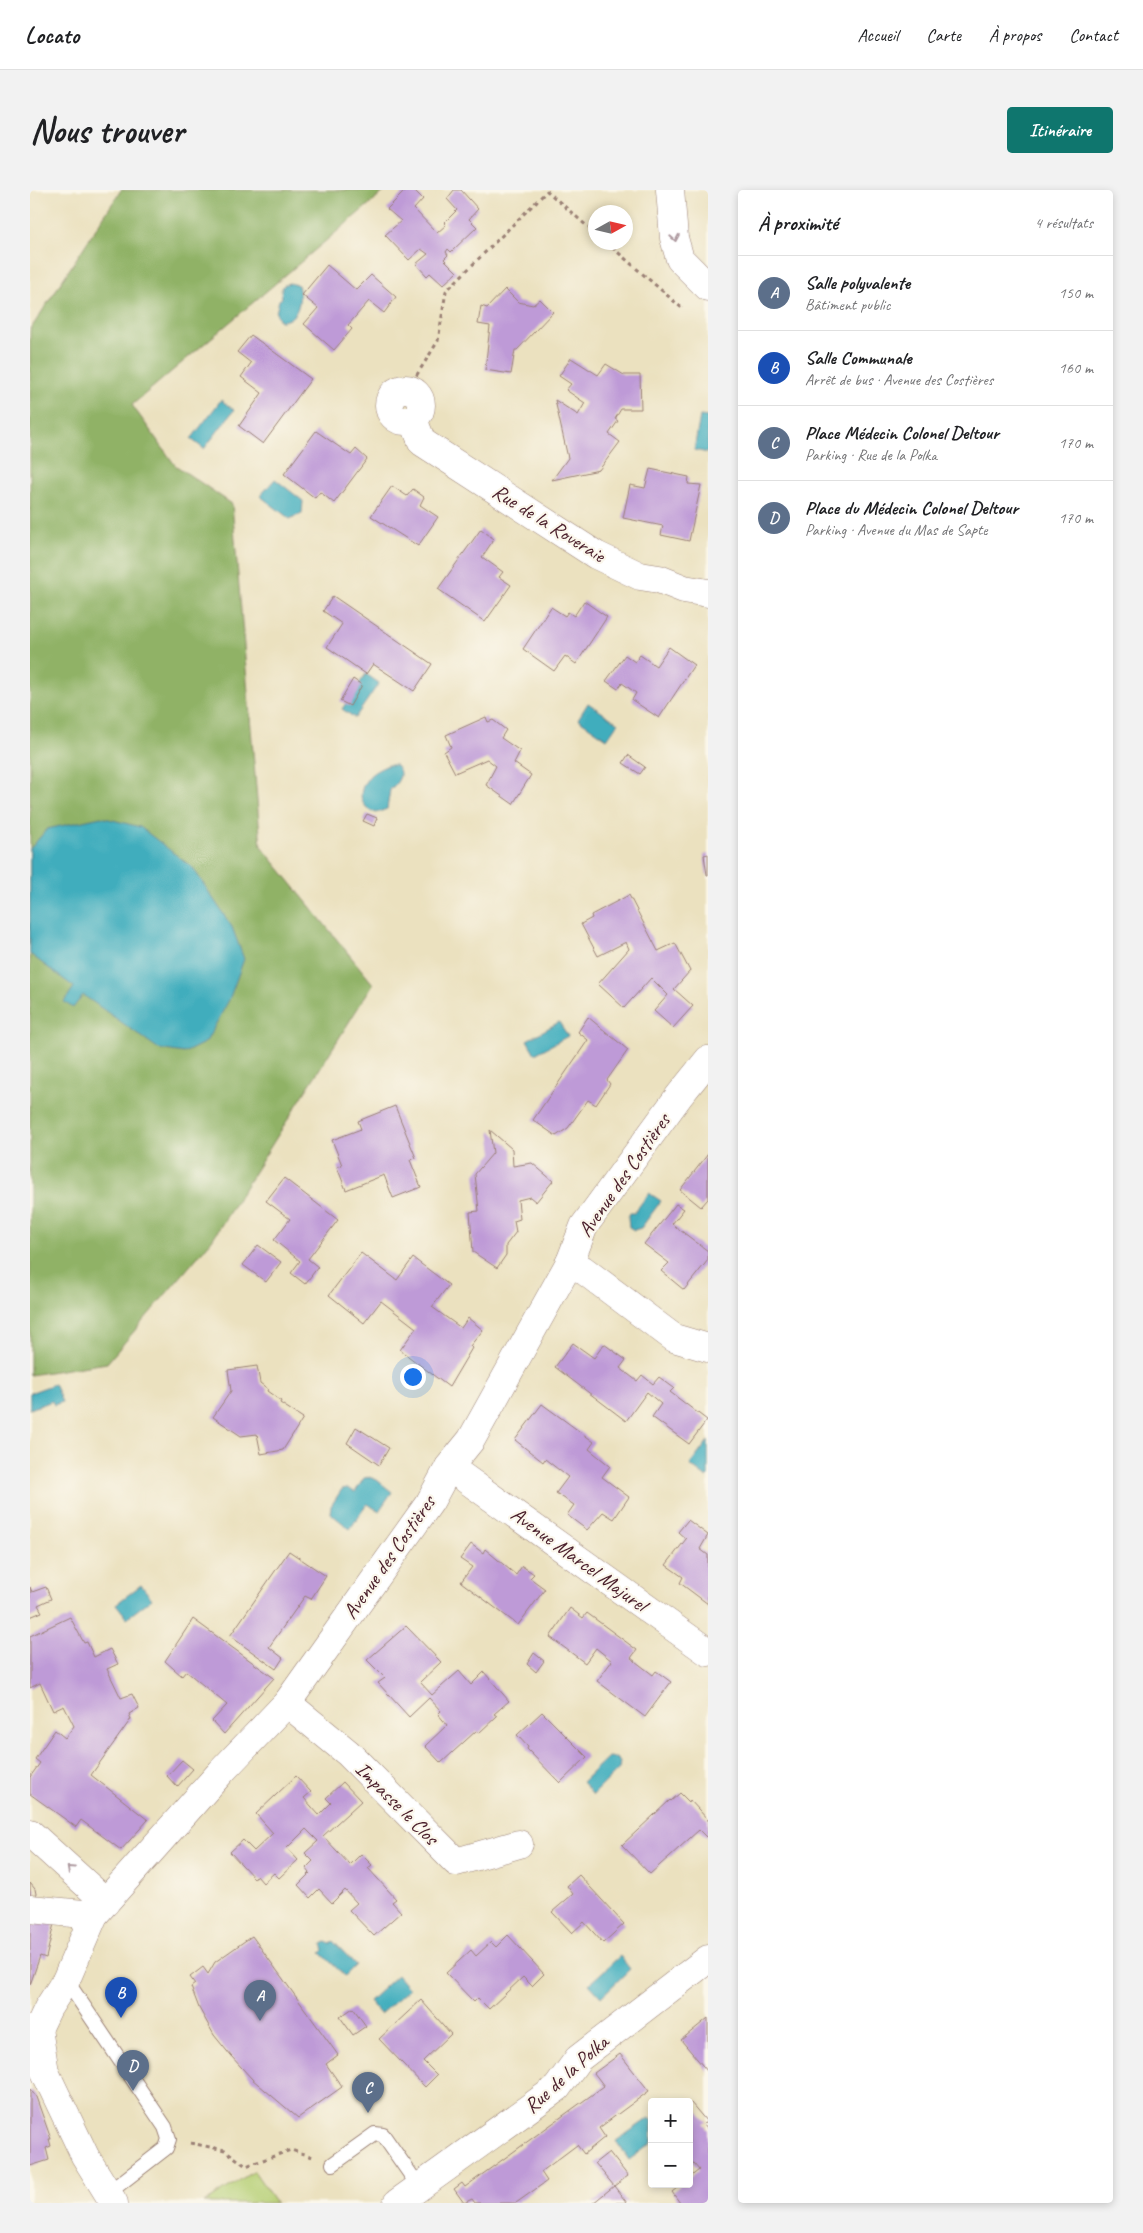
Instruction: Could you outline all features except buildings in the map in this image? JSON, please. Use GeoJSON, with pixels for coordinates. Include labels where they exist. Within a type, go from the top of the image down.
{"type":"FeatureCollection","features":[{"type":"Feature","properties":{"kind":"street"},"geometry":{"type":"LineString","coordinates":[[670,190],[674,238],[680,258],[708,287]]}},
{"type":"Feature","properties":{"kind":"street","name":"Rue de la Roveraie"},"geometry":{"type":"LineString","coordinates":[[408,389],[414,391],[421,402],[421,409],[413,419],[422,442],[596,555],[640,576],[659,579],[684,590],[708,593]]}},
{"type":"Feature","properties":{"kind":"street","name":"Avenue des Costières"},"geometry":{"type":"LineString","coordinates":[[34,2029],[66,1980],[100,1908],[220,1772],[287,1703],[430,1502],[450,1467],[471,1440],[570,1262],[584,1226],[705,1071]]}},
{"type":"Feature","properties":{"kind":"street"},"geometry":{"type":"LineString","coordinates":[[570,1262],[674,1338],[708,1348]]}},
{"type":"Feature","properties":{"kind":"street","name":"Avenue Marcel Majurel"},"geometry":{"type":"LineString","coordinates":[[450,1467],[708,1652]]}},
{"type":"Feature","properties":{"kind":"street","name":"Impasse le Clos"},"geometry":{"type":"LineString","coordinates":[[287,1703],[348,1753],[456,1862],[519,1844]]}},
{"type":"Feature","properties":{"kind":"street"},"geometry":{"type":"LineString","coordinates":[[30,1832],[100,1908]]}},
{"type":"Feature","properties":{"kind":"street"},"geometry":{"type":"LineString","coordinates":[[30,1909],[100,1908]]}},
{"type":"Feature","properties":{"kind":"street","name":"Rue de la Polka"},"geometry":{"type":"LineString","coordinates":[[397,2203],[557,2088],[578,2059],[708,1960]]}},
{"type":"Feature","properties":{"kind":"street"},"geometry":{"type":"LineString","coordinates":[[34,2029],[46,2072],[85,2156],[111,2198]]}},
{"type":"Feature","properties":{"kind":"lane"},"geometry":{"type":"LineString","coordinates":[[66,1980],[165,2127],[169,2139],[166,2148],[111,2198]]}},
{"type":"Feature","properties":{"kind":"lane"},"geometry":{"type":"LineString","coordinates":[[333,2164],[375,2134],[383,2136],[420,2188]]}},
{"type":"Feature","properties":{"kind":"path"},"geometry":{"type":"LineString","coordinates":[[408,389],[438,341],[446,291],[547,191],[588,227]]}},
{"type":"Feature","properties":{"kind":"path"},"geometry":{"type":"LineString","coordinates":[[615,250],[683,309]]}},
{"type":"Feature","properties":{"kind":"path"},"geometry":{"type":"LineString","coordinates":[[169,2139],[225,2150],[246,2166],[291,2150],[333,2164]]}},
{"type":"Feature","properties":{"kind":"green space"},"geometry":{"type":"Polygon","coordinates":[[[121,190],[386,190],[132,405],[175,465],[232,504],[261,846],[373,984],[212,1240],[107,1363],[30,1375],[30,330],[121,190]]]}},
{"type":"Feature","properties":{"kind":"green space"},"geometry":{"type":"Polygon","coordinates":[[[254,2171],[276,2203],[204,2203],[254,2171]]]}},
{"type":"Feature","properties":{"kind":"water"},"geometry":{"type":"Polygon","coordinates":[[[289,283],[298,285],[300,297],[298,308],[291,317],[280,321],[276,313],[279,300],[282,298],[281,290],[284,285],[289,283]]]}},
{"type":"Feature","properties":{"kind":"water"},"geometry":{"type":"Polygon","coordinates":[[[221,400],[234,410],[204,449],[191,439],[221,400]]]}},
{"type":"Feature","properties":{"kind":"water"},"geometry":{"type":"Polygon","coordinates":[[[700,416],[708,417],[708,453],[694,450],[700,416]]]}},
{"type":"Feature","properties":{"kind":"water"},"geometry":{"type":"Polygon","coordinates":[[[275,479],[303,501],[302,513],[290,519],[260,496],[275,479]]]}},
{"type":"Feature","properties":{"kind":"water"},"geometry":{"type":"Polygon","coordinates":[[[366,674],[379,683],[355,718],[342,709],[366,674]]]}},
{"type":"Feature","properties":{"kind":"water"},"geometry":{"type":"Polygon","coordinates":[[[588,703],[618,723],[607,739],[578,719],[588,703]]]}},
{"type":"Feature","properties":{"kind":"water"},"geometry":{"type":"Polygon","coordinates":[[[388,765],[396,765],[400,775],[390,790],[387,809],[376,813],[363,803],[362,789],[370,776],[388,765]]]}},
{"type":"Feature","properties":{"kind":"water"},"geometry":{"type":"Polygon","coordinates":[[[101,817],[140,827],[193,868],[232,927],[244,959],[229,1000],[206,1042],[184,1053],[159,1049],[83,995],[73,1008],[64,1002],[74,987],[30,954],[30,849],[47,829],[101,817]]]}},
{"type":"Feature","properties":{"kind":"water"},"geometry":{"type":"Polygon","coordinates":[[[559,1022],[568,1036],[535,1054],[527,1040],[559,1022]]]}},
{"type":"Feature","properties":{"kind":"water"},"geometry":{"type":"Polygon","coordinates":[[[649,1193],[661,1201],[641,1228],[634,1230],[629,1227],[628,1217],[630,1213],[634,1213],[649,1193]]]}},
{"type":"Feature","properties":{"kind":"water"},"geometry":{"type":"Polygon","coordinates":[[[54,1384],[62,1402],[54,1405],[52,1401],[30,1409],[30,1393],[54,1384]]]}},
{"type":"Feature","properties":{"kind":"water"},"geometry":{"type":"Polygon","coordinates":[[[708,1441],[708,1476],[707,1478],[690,1465],[708,1441]]]}},
{"type":"Feature","properties":{"kind":"water"},"geometry":{"type":"Polygon","coordinates":[[[369,1477],[377,1480],[392,1492],[379,1511],[367,1504],[350,1529],[330,1513],[331,1506],[342,1489],[347,1488],[355,1492],[364,1478],[369,1477]]]}},
{"type":"Feature","properties":{"kind":"water"},"geometry":{"type":"Polygon","coordinates":[[[141,1585],[152,1599],[127,1618],[116,1604],[141,1585]]]}},
{"type":"Feature","properties":{"kind":"water"},"geometry":{"type":"Polygon","coordinates":[[[608,1757],[617,1758],[620,1761],[619,1769],[593,1795],[582,1782],[608,1757]]]}},
{"type":"Feature","properties":{"kind":"water"},"geometry":{"type":"Polygon","coordinates":[[[333,1941],[356,1965],[345,1976],[321,1953],[324,1950],[322,1944],[326,1942],[330,1944],[333,1941]]]}},
{"type":"Feature","properties":{"kind":"water"},"geometry":{"type":"Polygon","coordinates":[[[620,1956],[630,1969],[601,1997],[589,1984],[620,1956]]]}},
{"type":"Feature","properties":{"kind":"water"},"geometry":{"type":"Polygon","coordinates":[[[397,1975],[409,1989],[380,2014],[369,2001],[397,1975]]]}},
{"type":"Feature","properties":{"kind":"water"},"geometry":{"type":"Polygon","coordinates":[[[648,2119],[648,2146],[629,2160],[616,2141],[648,2119]]]}},
{"type":"Feature","properties":{"kind":"place","name":"Salle Communale"},"geometry":{"type":"Point","coordinates":[121,2018]}},
{"type":"Feature","properties":{"kind":"place","name":"Salle polyvalente"},"geometry":{"type":"Point","coordinates":[260,2021]}},
{"type":"Feature","properties":{"kind":"place","name":"Place du Médecin Colonel Deltour"},"geometry":{"type":"Point","coordinates":[133,2091]}},
{"type":"Feature","properties":{"kind":"place","name":"Place Médecin Colonel Deltour"},"geometry":{"type":"Point","coordinates":[368,2113]}}]}
